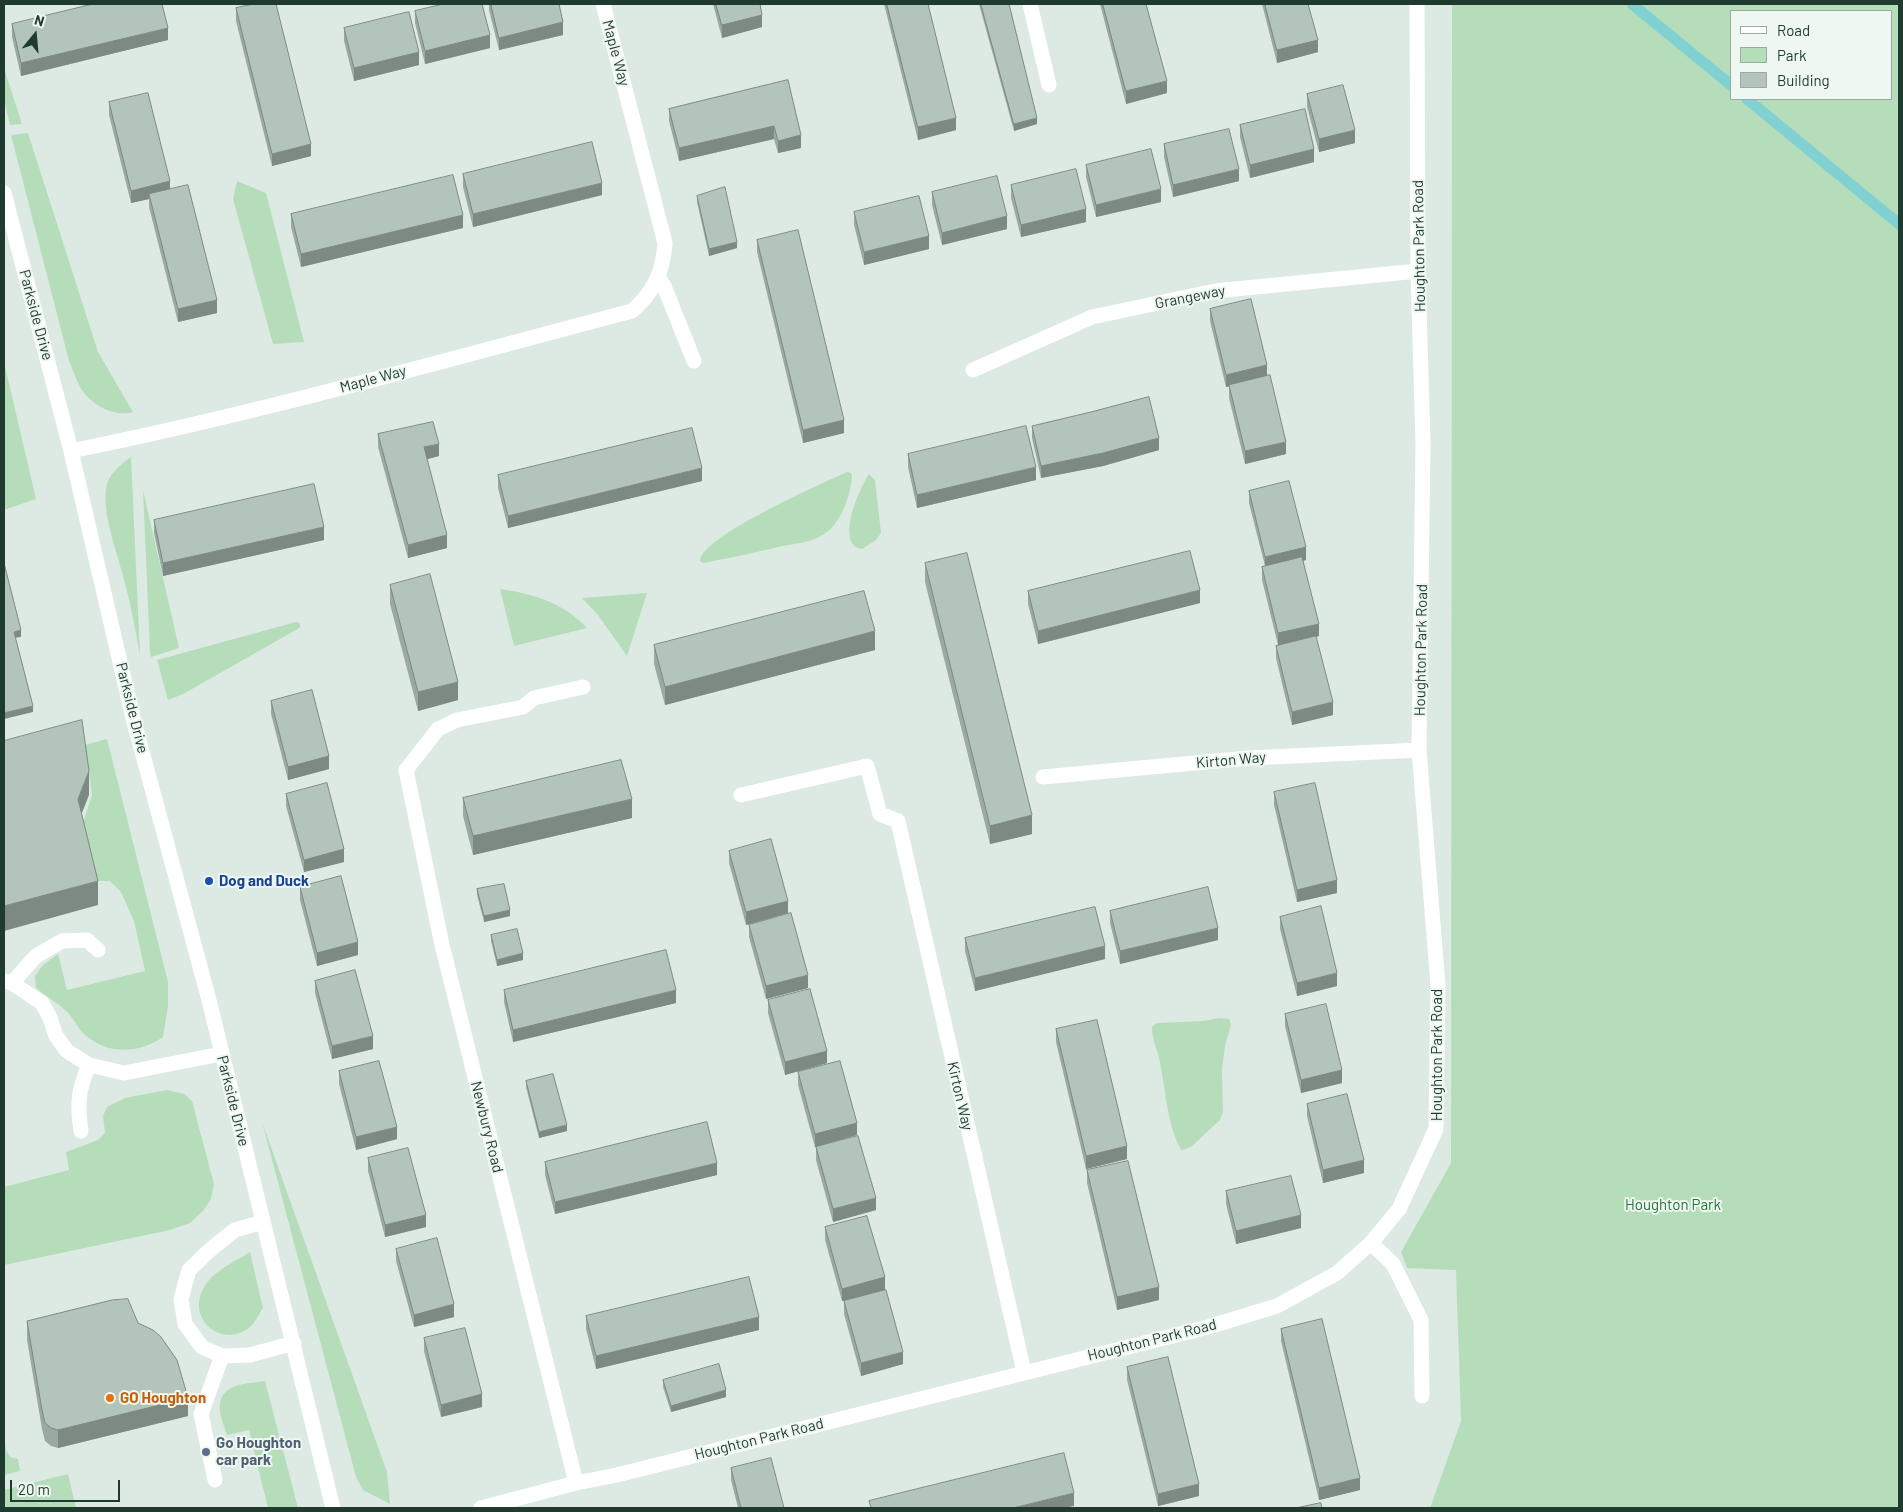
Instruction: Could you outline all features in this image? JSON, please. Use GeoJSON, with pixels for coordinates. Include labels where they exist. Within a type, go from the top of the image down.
{"type":"FeatureCollection","features":[{"type":"Feature","properties":{"kind":"street","name":"Maple Way"},"geometry":{"type":"LineString","coordinates":[[71,450],[142,436],[324,392],[632,311],[644,300],[658,277],[664,260],[665,243],[602,4]]}},
{"type":"Feature","properties":{"kind":"street"},"geometry":{"type":"LineString","coordinates":[[1030,4],[1050,85]]}},
{"type":"Feature","properties":{"kind":"street","name":"Houghton Park Road"},"geometry":{"type":"LineString","coordinates":[[481,1508],[1208,1326],[1277,1306],[1337,1273],[1371,1243],[1399,1209],[1436,1129],[1438,985],[1420,750],[1423,444],[1418,271],[1417,4]]}},
{"type":"Feature","properties":{"kind":"street","name":"Parkside Drive"},"geometry":{"type":"LineString","coordinates":[[4,193],[71,450],[133,718],[209,1000],[333,1508]]}},
{"type":"Feature","properties":{"kind":"street","name":"Grangeway"},"geometry":{"type":"LineString","coordinates":[[973,370],[1092,317],[1215,291],[1418,271]]}},
{"type":"Feature","properties":{"kind":"street"},"geometry":{"type":"LineString","coordinates":[[658,277],[664,286],[694,361]]}},
{"type":"Feature","properties":{"kind":"street","name":"Newbury Road"},"geometry":{"type":"LineString","coordinates":[[576,1483],[442,945],[406,770],[438,729],[444,726],[457,720],[523,706],[534,698],[583,687]]}},
{"type":"Feature","properties":{"kind":"street","name":"Kirton Way"},"geometry":{"type":"LineString","coordinates":[[1043,777],[1249,758],[1420,750]]}},
{"type":"Feature","properties":{"kind":"street","name":"Kirton Way"},"geometry":{"type":"LineString","coordinates":[[741,794],[867,766],[880,814],[898,820],[1024,1372]]}},
{"type":"Feature","properties":{"kind":"street"},"geometry":{"type":"LineString","coordinates":[[98,950],[87,940],[62,941],[36,956],[8,982],[42,1003],[50,1018],[56,1036],[67,1051],[89,1065],[124,1073],[221,1054]]}},
{"type":"Feature","properties":{"kind":"street"},"geometry":{"type":"LineString","coordinates":[[81,1131],[78,1106],[80,1085],[89,1065]]}},
{"type":"Feature","properties":{"kind":"street"},"geometry":{"type":"LineString","coordinates":[[263,1222],[235,1230],[188,1270],[181,1299],[185,1324],[202,1347],[222,1356],[250,1355],[294,1343]]}},
{"type":"Feature","properties":{"kind":"street"},"geometry":{"type":"LineString","coordinates":[[1371,1243],[1393,1264],[1420,1320],[1422,1396]]}},
{"type":"Feature","properties":{"kind":"street"},"geometry":{"type":"LineString","coordinates":[[215,1480],[201,1414],[222,1356]]}},
{"type":"Feature","properties":{"kind":"green space","name":"Houghton Park"},"geometry":{"type":"Polygon","coordinates":[[[1452,4],[1899,4],[1899,1508],[1430,1508],[1461,1421],[1456,1270],[1407,1268],[1401,1252],[1451,1163],[1452,4]]]}},
{"type":"Feature","properties":{"kind":"green space"},"geometry":{"type":"Polygon","coordinates":[[[4,68],[22,124],[10,125],[4,99],[4,68]]]}},
{"type":"Feature","properties":{"kind":"green space"},"geometry":{"type":"Polygon","coordinates":[[[28,133],[98,352],[133,412],[113,412],[94,403],[77,382],[69,361],[11,135],[28,133]]]}},
{"type":"Feature","properties":{"kind":"green space"},"geometry":{"type":"Polygon","coordinates":[[[237,181],[266,193],[304,342],[273,344],[233,199],[237,181]]]}},
{"type":"Feature","properties":{"kind":"green space"},"geometry":{"type":"Polygon","coordinates":[[[4,362],[36,499],[4,510],[4,362]]]}},
{"type":"Feature","properties":{"kind":"green space"},"geometry":{"type":"Polygon","coordinates":[[[131,457],[140,655],[129,598],[108,522],[105,499],[107,484],[112,474],[131,457]]]}},
{"type":"Feature","properties":{"kind":"green space"},"geometry":{"type":"Polygon","coordinates":[[[847,472],[851,473],[852,476],[845,506],[837,521],[827,532],[806,542],[703,563],[700,561],[705,551],[740,525],[847,472]]]}},
{"type":"Feature","properties":{"kind":"green space"},"geometry":{"type":"Polygon","coordinates":[[[869,474],[875,480],[881,533],[876,540],[862,549],[855,547],[851,541],[849,530],[858,496],[869,474]]]}},
{"type":"Feature","properties":{"kind":"green space"},"geometry":{"type":"Polygon","coordinates":[[[143,490],[179,648],[151,657],[150,652],[143,490]]]}},
{"type":"Feature","properties":{"kind":"green space"},"geometry":{"type":"Polygon","coordinates":[[[500,589],[548,601],[568,612],[587,628],[514,646],[500,589]]]}},
{"type":"Feature","properties":{"kind":"green space"},"geometry":{"type":"Polygon","coordinates":[[[647,593],[627,656],[598,615],[582,598],[647,593]]]}},
{"type":"Feature","properties":{"kind":"green space"},"geometry":{"type":"Polygon","coordinates":[[[296,622],[300,623],[300,627],[296,630],[183,694],[168,700],[157,660],[296,622]]]}},
{"type":"Feature","properties":{"kind":"green space"},"geometry":{"type":"Polygon","coordinates":[[[107,739],[168,982],[168,1006],[163,1037],[142,1047],[121,1050],[100,1045],[90,1039],[81,1031],[66,1011],[36,988],[35,976],[43,965],[58,954],[67,990],[145,971],[134,921],[121,892],[110,881],[95,881],[83,823],[92,795],[85,745],[107,739]]]}},
{"type":"Feature","properties":{"kind":"green space"},"geometry":{"type":"Polygon","coordinates":[[[1220,1018],[1229,1019],[1231,1025],[1225,1046],[1222,1069],[1223,1112],[1220,1120],[1192,1146],[1181,1150],[1169,1116],[1152,1027],[1157,1023],[1203,1021],[1220,1018]]]}},
{"type":"Feature","properties":{"kind":"green space"},"geometry":{"type":"Polygon","coordinates":[[[167,1090],[184,1094],[192,1101],[214,1184],[211,1199],[203,1211],[190,1223],[170,1230],[4,1265],[4,1187],[69,1170],[66,1152],[98,1140],[105,1133],[103,1116],[107,1107],[125,1098],[167,1090]]]}},
{"type":"Feature","properties":{"kind":"green space"},"geometry":{"type":"Polygon","coordinates":[[[262,1122],[387,1472],[390,1504],[363,1490],[356,1477],[262,1122]]]}},
{"type":"Feature","properties":{"kind":"green space"},"geometry":{"type":"Polygon","coordinates":[[[250,1252],[263,1308],[252,1325],[238,1334],[227,1335],[216,1332],[207,1325],[201,1315],[199,1304],[202,1291],[215,1274],[250,1252]]]}},
{"type":"Feature","properties":{"kind":"green space"},"geometry":{"type":"Polygon","coordinates":[[[265,1381],[298,1508],[268,1508],[249,1430],[227,1435],[221,1418],[220,1402],[228,1390],[241,1384],[265,1381]]]}},
{"type":"Feature","properties":{"kind":"green space"},"geometry":{"type":"Polygon","coordinates":[[[4,1437],[6,1450],[10,1457],[18,1459],[20,1471],[4,1475],[4,1437]]]}},
{"type":"Feature","properties":{"kind":"green space"},"geometry":{"type":"Polygon","coordinates":[[[68,1474],[76,1508],[4,1508],[4,1490],[68,1474]]]}},
{"type":"Feature","properties":{"kind":"building"},"geometry":{"type":"Polygon","coordinates":[[[93,4],[162,4],[168,28],[21,63],[12,24],[93,4]]]}},
{"type":"Feature","properties":{"kind":"building"},"geometry":{"type":"Polygon","coordinates":[[[254,4],[276,4],[311,144],[272,154],[236,8],[254,4]]]}},
{"type":"Feature","properties":{"kind":"building"},"geometry":{"type":"Polygon","coordinates":[[[444,4],[482,4],[490,35],[425,51],[415,11],[444,4]]]}},
{"type":"Feature","properties":{"kind":"building"},"geometry":{"type":"Polygon","coordinates":[[[491,4],[559,4],[563,22],[499,38],[491,4]]]}},
{"type":"Feature","properties":{"kind":"building"},"geometry":{"type":"Polygon","coordinates":[[[716,4],[760,4],[762,15],[722,25],[716,4]]]}},
{"type":"Feature","properties":{"kind":"building"},"geometry":{"type":"Polygon","coordinates":[[[887,4],[928,4],[956,118],[918,127],[887,4]]]}},
{"type":"Feature","properties":{"kind":"building"},"geometry":{"type":"Polygon","coordinates":[[[981,4],[1009,4],[1037,118],[1014,124],[981,4]]]}},
{"type":"Feature","properties":{"kind":"building"},"geometry":{"type":"Polygon","coordinates":[[[1103,4],[1146,4],[1167,81],[1126,91],[1103,4]]]}},
{"type":"Feature","properties":{"kind":"building"},"geometry":{"type":"Polygon","coordinates":[[[1265,4],[1308,4],[1318,40],[1277,50],[1265,4]]]}},
{"type":"Feature","properties":{"kind":"building"},"geometry":{"type":"Polygon","coordinates":[[[409,12],[419,52],[354,68],[344,28],[409,12]]]}},
{"type":"Feature","properties":{"kind":"building"},"geometry":{"type":"Polygon","coordinates":[[[788,80],[801,135],[778,141],[774,126],[679,148],[669,109],[788,80]]]}},
{"type":"Feature","properties":{"kind":"building"},"geometry":{"type":"Polygon","coordinates":[[[1343,85],[1355,130],[1319,139],[1307,94],[1343,85]]]}},
{"type":"Feature","properties":{"kind":"building"},"geometry":{"type":"Polygon","coordinates":[[[148,93],[170,181],[131,191],[109,102],[148,93]]]}},
{"type":"Feature","properties":{"kind":"building"},"geometry":{"type":"Polygon","coordinates":[[[1305,109],[1314,149],[1250,165],[1240,125],[1305,109]]]}},
{"type":"Feature","properties":{"kind":"building"},"geometry":{"type":"Polygon","coordinates":[[[1229,129],[1239,169],[1173,185],[1164,144],[1229,129]]]}},
{"type":"Feature","properties":{"kind":"building"},"geometry":{"type":"Polygon","coordinates":[[[592,142],[602,183],[473,214],[463,174],[592,142]]]}},
{"type":"Feature","properties":{"kind":"building"},"geometry":{"type":"Polygon","coordinates":[[[1151,149],[1161,189],[1096,205],[1086,165],[1151,149]]]}},
{"type":"Feature","properties":{"kind":"building"},"geometry":{"type":"Polygon","coordinates":[[[1076,169],[1086,209],[1021,225],[1011,185],[1076,169]]]}},
{"type":"Feature","properties":{"kind":"building"},"geometry":{"type":"Polygon","coordinates":[[[453,175],[463,215],[301,254],[291,214],[453,175]]]}},
{"type":"Feature","properties":{"kind":"building"},"geometry":{"type":"Polygon","coordinates":[[[997,176],[1007,216],[942,233],[932,192],[997,176]]]}},
{"type":"Feature","properties":{"kind":"building"},"geometry":{"type":"Polygon","coordinates":[[[188,185],[217,300],[178,309],[149,194],[188,185]]]}},
{"type":"Feature","properties":{"kind":"building"},"geometry":{"type":"Polygon","coordinates":[[[725,187],[737,242],[709,249],[697,196],[725,187]]]}},
{"type":"Feature","properties":{"kind":"building"},"geometry":{"type":"Polygon","coordinates":[[[919,196],[929,236],[864,252],[854,212],[919,196]]]}},
{"type":"Feature","properties":{"kind":"building"},"geometry":{"type":"Polygon","coordinates":[[[798,230],[844,420],[803,430],[757,240],[798,230]]]}},
{"type":"Feature","properties":{"kind":"building"},"geometry":{"type":"Polygon","coordinates":[[[1251,299],[1267,365],[1226,375],[1210,309],[1251,299]]]}},
{"type":"Feature","properties":{"kind":"building"},"geometry":{"type":"Polygon","coordinates":[[[1270,375],[1286,442],[1245,451],[1229,385],[1270,375]]]}},
{"type":"Feature","properties":{"kind":"building"},"geometry":{"type":"Polygon","coordinates":[[[1149,397],[1159,438],[1103,453],[1041,466],[1032,426],[1149,397]]]}},
{"type":"Feature","properties":{"kind":"building"},"geometry":{"type":"Polygon","coordinates":[[[433,422],[439,444],[424,447],[447,535],[408,545],[378,434],[433,422]]]}},
{"type":"Feature","properties":{"kind":"building"},"geometry":{"type":"Polygon","coordinates":[[[1026,426],[1036,467],[917,495],[908,454],[1026,426]]]}},
{"type":"Feature","properties":{"kind":"building"},"geometry":{"type":"Polygon","coordinates":[[[692,428],[702,468],[508,516],[498,475],[692,428]]]}},
{"type":"Feature","properties":{"kind":"building"},"geometry":{"type":"Polygon","coordinates":[[[1289,481],[1306,547],[1265,557],[1249,491],[1289,481]]]}},
{"type":"Feature","properties":{"kind":"building"},"geometry":{"type":"Polygon","coordinates":[[[314,484],[324,527],[163,563],[154,520],[314,484]]]}},
{"type":"Feature","properties":{"kind":"building"},"geometry":{"type":"Polygon","coordinates":[[[1190,551],[1200,590],[1038,631],[1028,591],[1190,551]]]}},
{"type":"Feature","properties":{"kind":"building"},"geometry":{"type":"Polygon","coordinates":[[[967,553],[1032,815],[990,826],[925,563],[967,553]]]}},
{"type":"Feature","properties":{"kind":"building"},"geometry":{"type":"Polygon","coordinates":[[[1302,557],[1319,624],[1278,633],[1262,567],[1302,557]]]}},
{"type":"Feature","properties":{"kind":"building"},"geometry":{"type":"Polygon","coordinates":[[[4,563],[21,630],[14,632],[33,706],[4,713],[4,563]]]}},
{"type":"Feature","properties":{"kind":"building"},"geometry":{"type":"Polygon","coordinates":[[[430,574],[458,682],[418,692],[390,585],[430,574]]]}},
{"type":"Feature","properties":{"kind":"building"},"geometry":{"type":"Polygon","coordinates":[[[864,591],[875,631],[665,687],[654,645],[864,591]]]}},
{"type":"Feature","properties":{"kind":"building"},"geometry":{"type":"Polygon","coordinates":[[[1316,636],[1333,702],[1292,712],[1276,646],[1316,636]]]}},
{"type":"Feature","properties":{"kind":"building"},"geometry":{"type":"Polygon","coordinates":[[[312,690],[329,756],[288,767],[271,701],[312,690]]]}},
{"type":"Feature","properties":{"kind":"building"},"geometry":{"type":"Polygon","coordinates":[[[82,720],[89,771],[78,799],[98,881],[4,906],[4,741],[82,720]]]}},
{"type":"Feature","properties":{"kind":"building"},"geometry":{"type":"Polygon","coordinates":[[[621,760],[632,799],[473,836],[463,798],[621,760]]]}},
{"type":"Feature","properties":{"kind":"building"},"geometry":{"type":"Polygon","coordinates":[[[327,783],[344,849],[304,860],[286,794],[327,783]]]}},
{"type":"Feature","properties":{"kind":"building"},"geometry":{"type":"Polygon","coordinates":[[[1315,783],[1337,880],[1297,890],[1274,792],[1315,783]]]}},
{"type":"Feature","properties":{"kind":"building"},"geometry":{"type":"Polygon","coordinates":[[[771,839],[788,901],[746,912],[729,851],[771,839]]]}},
{"type":"Feature","properties":{"kind":"building"},"geometry":{"type":"Polygon","coordinates":[[[341,876],[358,942],[317,953],[300,887],[341,876]]]}},
{"type":"Feature","properties":{"kind":"building"},"geometry":{"type":"Polygon","coordinates":[[[504,884],[510,910],[484,916],[477,889],[504,884]]]}},
{"type":"Feature","properties":{"kind":"building"},"geometry":{"type":"Polygon","coordinates":[[[1208,887],[1218,928],[1120,951],[1110,911],[1208,887]]]}},
{"type":"Feature","properties":{"kind":"building"},"geometry":{"type":"Polygon","coordinates":[[[1321,906],[1337,973],[1297,983],[1280,917],[1321,906]]]}},
{"type":"Feature","properties":{"kind":"building"},"geometry":{"type":"Polygon","coordinates":[[[1095,907],[1105,946],[975,978],[965,938],[1095,907]]]}},
{"type":"Feature","properties":{"kind":"building"},"geometry":{"type":"Polygon","coordinates":[[[791,913],[808,975],[766,986],[749,925],[791,913]]]}},
{"type":"Feature","properties":{"kind":"building"},"geometry":{"type":"Polygon","coordinates":[[[517,929],[523,953],[497,960],[491,935],[517,929]]]}},
{"type":"Feature","properties":{"kind":"building"},"geometry":{"type":"Polygon","coordinates":[[[666,950],[676,990],[513,1030],[504,990],[666,950]]]}},
{"type":"Feature","properties":{"kind":"building"},"geometry":{"type":"Polygon","coordinates":[[[355,970],[373,1036],[332,1046],[315,981],[355,970]]]}},
{"type":"Feature","properties":{"kind":"building"},"geometry":{"type":"Polygon","coordinates":[[[810,989],[827,1051],[785,1062],[768,1000],[810,989]]]}},
{"type":"Feature","properties":{"kind":"building"},"geometry":{"type":"Polygon","coordinates":[[[1326,1004],[1342,1070],[1301,1080],[1285,1014],[1326,1004]]]}},
{"type":"Feature","properties":{"kind":"building"},"geometry":{"type":"Polygon","coordinates":[[[1097,1020],[1127,1146],[1086,1156],[1056,1029],[1097,1020]]]}},
{"type":"Feature","properties":{"kind":"building"},"geometry":{"type":"Polygon","coordinates":[[[379,1061],[397,1127],[356,1137],[339,1071],[379,1061]]]}},
{"type":"Feature","properties":{"kind":"building"},"geometry":{"type":"Polygon","coordinates":[[[840,1061],[857,1123],[815,1134],[798,1072],[840,1061]]]}},
{"type":"Feature","properties":{"kind":"building"},"geometry":{"type":"Polygon","coordinates":[[[553,1074],[567,1125],[539,1132],[526,1081],[553,1074]]]}},
{"type":"Feature","properties":{"kind":"building"},"geometry":{"type":"Polygon","coordinates":[[[1347,1094],[1364,1160],[1323,1170],[1307,1104],[1347,1094]]]}},
{"type":"Feature","properties":{"kind":"building"},"geometry":{"type":"Polygon","coordinates":[[[707,1122],[717,1163],[555,1202],[545,1162],[707,1122]]]}},
{"type":"Feature","properties":{"kind":"building"},"geometry":{"type":"Polygon","coordinates":[[[858,1136],[876,1198],[833,1209],[816,1147],[858,1136]]]}},
{"type":"Feature","properties":{"kind":"building"},"geometry":{"type":"Polygon","coordinates":[[[408,1148],[426,1215],[385,1225],[368,1158],[408,1148]]]}},
{"type":"Feature","properties":{"kind":"building"},"geometry":{"type":"Polygon","coordinates":[[[1128,1161],[1159,1287],[1117,1297],[1087,1170],[1128,1161]]]}},
{"type":"Feature","properties":{"kind":"building"},"geometry":{"type":"Polygon","coordinates":[[[1291,1176],[1301,1215],[1236,1231],[1226,1191],[1291,1176]]]}},
{"type":"Feature","properties":{"kind":"building"},"geometry":{"type":"Polygon","coordinates":[[[867,1216],[885,1277],[842,1289],[825,1227],[867,1216]]]}},
{"type":"Feature","properties":{"kind":"building"},"geometry":{"type":"Polygon","coordinates":[[[437,1238],[454,1304],[414,1315],[396,1249],[437,1238]]]}},
{"type":"Feature","properties":{"kind":"building"},"geometry":{"type":"Polygon","coordinates":[[[749,1277],[759,1317],[596,1356],[586,1316],[749,1277]]]}},
{"type":"Feature","properties":{"kind":"building"},"geometry":{"type":"Polygon","coordinates":[[[886,1290],[903,1352],[861,1363],[844,1301],[886,1290]]]}},
{"type":"Feature","properties":{"kind":"building","name":"GO Houghton"},"geometry":{"type":"Polygon","coordinates":[[[128,1299],[138,1323],[153,1330],[161,1337],[177,1360],[188,1398],[58,1430],[51,1428],[45,1423],[42,1410],[27,1321],[112,1300],[128,1299]]]}},
{"type":"Feature","properties":{"kind":"building"},"geometry":{"type":"Polygon","coordinates":[[[1322,1319],[1360,1478],[1319,1488],[1281,1329],[1322,1319]]]}},
{"type":"Feature","properties":{"kind":"building"},"geometry":{"type":"Polygon","coordinates":[[[465,1328],[482,1394],[441,1405],[424,1338],[465,1328]]]}},
{"type":"Feature","properties":{"kind":"building"},"geometry":{"type":"Polygon","coordinates":[[[1168,1357],[1199,1484],[1158,1494],[1127,1367],[1168,1357]]]}},
{"type":"Feature","properties":{"kind":"building"},"geometry":{"type":"Polygon","coordinates":[[[719,1364],[726,1390],[671,1406],[663,1380],[719,1364]]]}},
{"type":"Feature","properties":{"kind":"building"},"geometry":{"type":"Polygon","coordinates":[[[1064,1453],[1074,1493],[1013,1508],[871,1508],[869,1501],[1064,1453]]]}},
{"type":"Feature","properties":{"kind":"building"},"geometry":{"type":"Polygon","coordinates":[[[771,1458],[784,1508],[741,1508],[731,1468],[771,1458]]]}},
{"type":"Feature","properties":{"kind":"building"},"geometry":{"type":"Polygon","coordinates":[[[1321,1503],[1322,1508],[1296,1508],[1321,1503]]]}},
{"type":"Feature","properties":{"kind":"waterway"},"geometry":{"type":"LineString","coordinates":[[1632,4],[1730,84]]}},
{"type":"Feature","properties":{"kind":"waterway"},"geometry":{"type":"LineString","coordinates":[[1748,100],[1899,224]]}},
{"type":"Feature","properties":{"kind":"place","name":"Dog and Duck"},"geometry":{"type":"Point","coordinates":[209,881]}},
{"type":"Feature","properties":{"kind":"place","name":"GO Houghton"},"geometry":{"type":"Point","coordinates":[110,1398]}},
{"type":"Feature","properties":{"kind":"place","name":"Go Houghton car park"},"geometry":{"type":"Point","coordinates":[206,1452]}}]}
